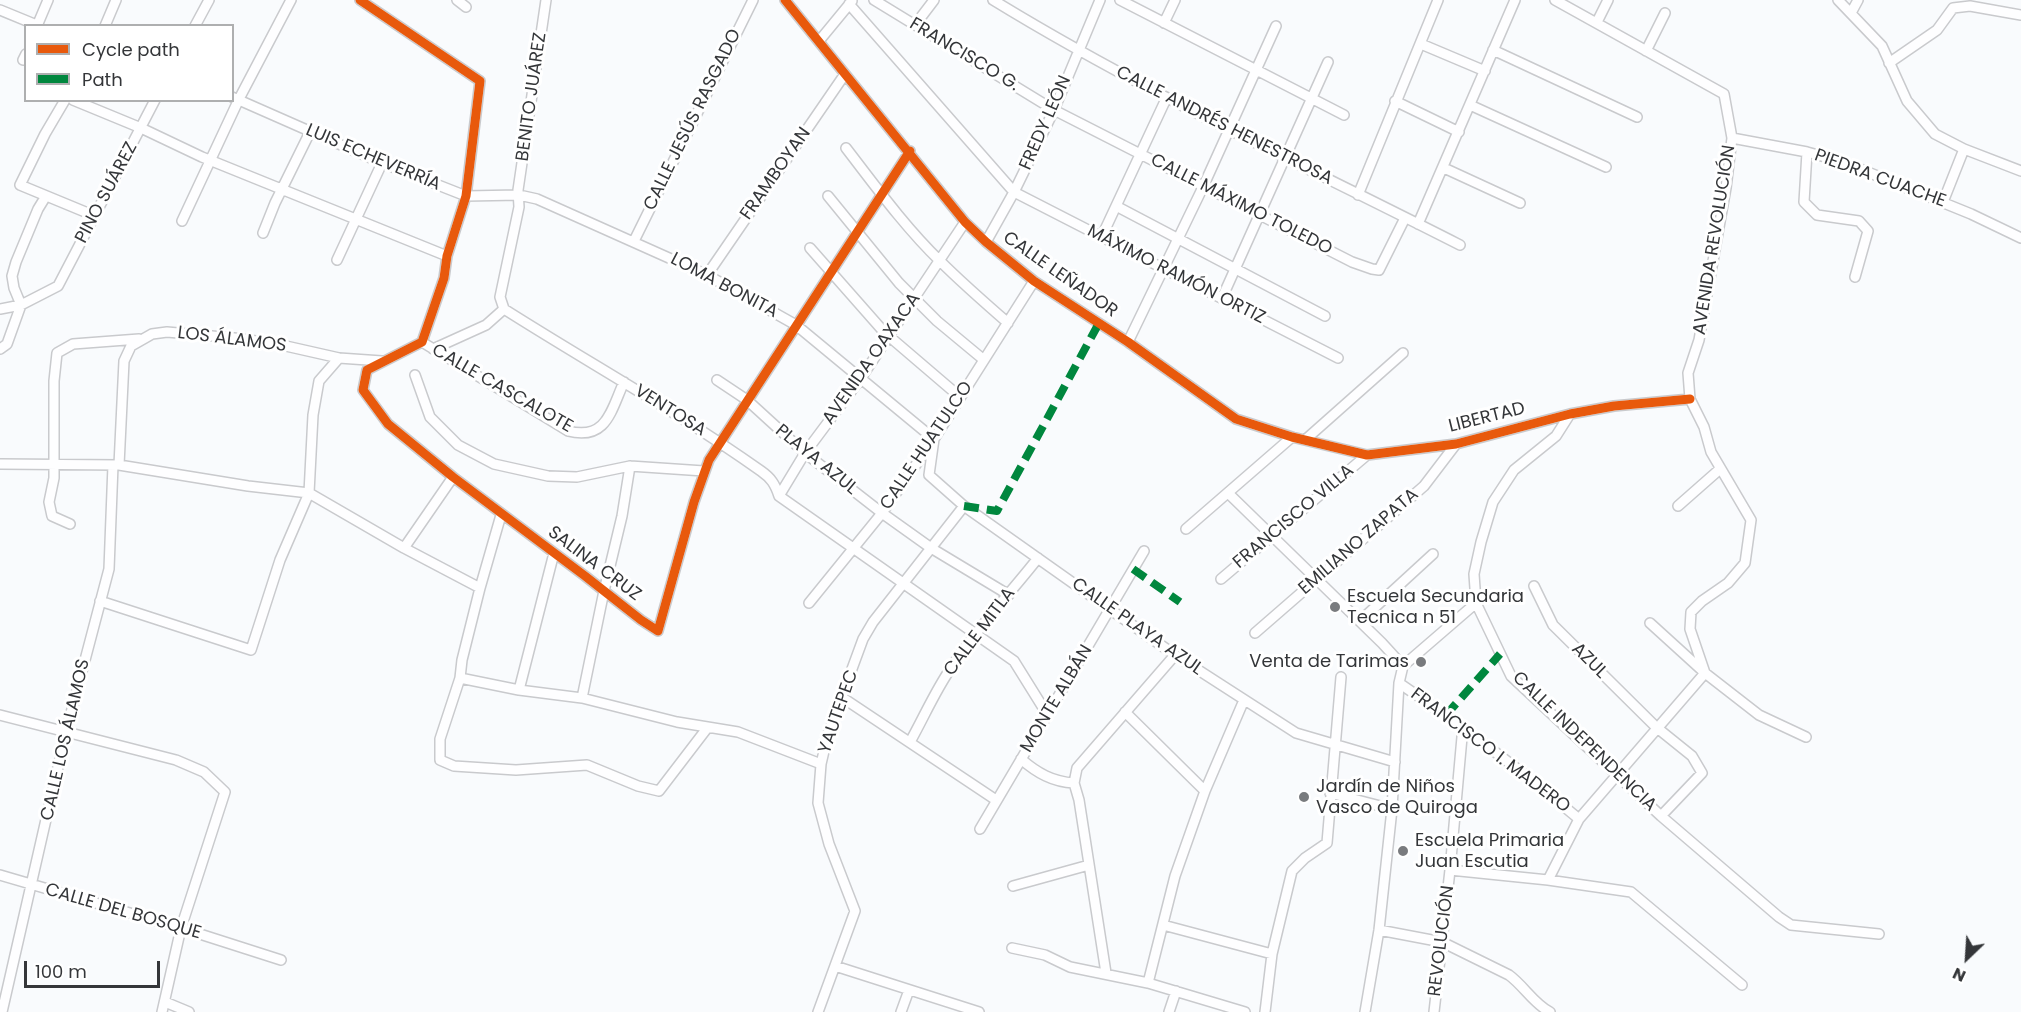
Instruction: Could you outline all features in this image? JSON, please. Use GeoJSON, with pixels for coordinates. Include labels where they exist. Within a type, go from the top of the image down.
{"type":"FeatureCollection","features":[{"type":"Feature","properties":{"kind":"street"},"geometry":{"type":"LineString","coordinates":[[38,24],[48,0]]}},
{"type":"Feature","properties":{"kind":"street"},"geometry":{"type":"LineString","coordinates":[[106,24],[116,0]]}},
{"type":"Feature","properties":{"kind":"street"},"geometry":{"type":"LineString","coordinates":[[196,24],[208,0]]}},
{"type":"Feature","properties":{"kind":"street"},"geometry":{"type":"LineString","coordinates":[[182,221],[236,98],[291,0]]}},
{"type":"Feature","properties":{"kind":"street"},"geometry":{"type":"LineString","coordinates":[[360,0],[480,81],[466,196],[447,256],[444,278],[422,342],[384,361]]}},
{"type":"Feature","properties":{"kind":"street"},"geometry":{"type":"LineString","coordinates":[[457,0],[466,7]]}},
{"type":"Feature","properties":{"kind":"street","name":"BENITO JUÁREZ"},"geometry":{"type":"LineString","coordinates":[[519,195],[546,0]]}},
{"type":"Feature","properties":{"kind":"street","name":"CALLE JESÚS RASGADO"},"geometry":{"type":"LineString","coordinates":[[634,241],[753,0]]}},
{"type":"Feature","properties":{"kind":"street","name":"CALLE LEÑADOR"},"geometry":{"type":"LineString","coordinates":[[784,0],[910,151],[965,222],[986,242],[1034,281],[1128,342],[1236,419],[1292,437]]}},
{"type":"Feature","properties":{"kind":"street","name":"FRANCISCO G."},"geometry":{"type":"LineString","coordinates":[[874,0],[1054,110]]}},
{"type":"Feature","properties":{"kind":"street"},"geometry":{"type":"LineString","coordinates":[[915,25],[934,0]]}},
{"type":"Feature","properties":{"kind":"street","name":"CALLE ANDRÉS HENESTROSA"},"geometry":{"type":"LineString","coordinates":[[993,0],[1078,51],[1166,99],[1460,245]]}},
{"type":"Feature","properties":{"kind":"street","name":"FREDY LEÓN"},"geometry":{"type":"LineString","coordinates":[[986,242],[1014,192],[1054,110],[1100,0]]}},
{"type":"Feature","properties":{"kind":"street"},"geometry":{"type":"LineString","coordinates":[[1120,0],[1344,115]]}},
{"type":"Feature","properties":{"kind":"street"},"geometry":{"type":"LineString","coordinates":[[1164,23],[1175,0]]}},
{"type":"Feature","properties":{"kind":"street"},"geometry":{"type":"LineString","coordinates":[[1358,195],[1438,0]]}},
{"type":"Feature","properties":{"kind":"street"},"geometry":{"type":"LineString","coordinates":[[1418,224],[1515,0]]}},
{"type":"Feature","properties":{"kind":"street","name":"AVENIDA REVOLUCIÓN"},"geometry":{"type":"LineString","coordinates":[[1555,0],[1724,94],[1732,138],[1726,188],[1700,330],[1688,373],[1690,399]]}},
{"type":"Feature","properties":{"kind":"street"},"geometry":{"type":"LineString","coordinates":[[1597,22],[1608,0]]}},
{"type":"Feature","properties":{"kind":"street"},"geometry":{"type":"LineString","coordinates":[[1838,0],[1882,46],[1907,102],[1935,134],[1964,149],[2021,171]]}},
{"type":"Feature","properties":{"kind":"street"},"geometry":{"type":"LineString","coordinates":[[1851,13],[1858,0]]}},
{"type":"Feature","properties":{"kind":"street"},"geometry":{"type":"LineString","coordinates":[[819,41],[851,2],[1014,192]]}},
{"type":"Feature","properties":{"kind":"street"},"geometry":{"type":"LineString","coordinates":[[1889,63],[1937,30],[1953,8],[1970,6],[2021,15]]}},
{"type":"Feature","properties":{"kind":"street"},"geometry":{"type":"LineString","coordinates":[[0,10],[35,24]]}},
{"type":"Feature","properties":{"kind":"street"},"geometry":{"type":"LineString","coordinates":[[1646,51],[1665,13]]}},
{"type":"Feature","properties":{"kind":"street"},"geometry":{"type":"LineString","coordinates":[[1128,342],[1203,187],[1276,26]]}},
{"type":"Feature","properties":{"kind":"street"},"geometry":{"type":"LineString","coordinates":[[1421,44],[1485,71]]}},
{"type":"Feature","properties":{"kind":"street"},"geometry":{"type":"LineString","coordinates":[[1493,50],[1637,117]]}},
{"type":"Feature","properties":{"kind":"street"},"geometry":{"type":"LineString","coordinates":[[1222,298],[1313,100],[1328,62]]}},
{"type":"Feature","properties":{"kind":"street","name":"FRAMBOYAN"},"geometry":{"type":"LineString","coordinates":[[707,275],[845,74]]}},
{"type":"Feature","properties":{"kind":"street","name":"LUIS ECHEVERRÍA"},"geometry":{"type":"LineString","coordinates":[[236,98],[382,163],[466,196],[519,195]]}},
{"type":"Feature","properties":{"kind":"street"},"geometry":{"type":"LineString","coordinates":[[1102,236],[1166,99]]}},
{"type":"Feature","properties":{"kind":"street"},"geometry":{"type":"LineString","coordinates":[[1395,101],[1459,132]]}},
{"type":"Feature","properties":{"kind":"street"},"geometry":{"type":"LineString","coordinates":[[64,102],[20,185],[95,216]]}},
{"type":"Feature","properties":{"kind":"street"},"geometry":{"type":"LineString","coordinates":[[78,102],[210,160],[447,256]]}},
{"type":"Feature","properties":{"kind":"street","name":"PINO SUÁREZ"},"geometry":{"type":"LineString","coordinates":[[21,305],[58,286],[154,102]]}},
{"type":"Feature","properties":{"kind":"street"},"geometry":{"type":"LineString","coordinates":[[1470,105],[1606,167]]}},
{"type":"Feature","properties":{"kind":"street","name":"CALLE MÁXIMO TOLEDO"},"geometry":{"type":"LineString","coordinates":[[1054,110],[1260,216],[1352,262],[1372,269],[1379,270],[1405,218]]}},
{"type":"Feature","properties":{"kind":"street"},"geometry":{"type":"LineString","coordinates":[[263,233],[310,132]]}},
{"type":"Feature","properties":{"kind":"street","name":"PIEDRA CUACHE"},"geometry":{"type":"LineString","coordinates":[[1732,138],[1807,152],[1843,162],[1943,202],[2018,236]]}},
{"type":"Feature","properties":{"kind":"street"},"geometry":{"type":"LineString","coordinates":[[846,148],[881,195],[940,261],[1008,323]]}},
{"type":"Feature","properties":{"kind":"street"},"geometry":{"type":"LineString","coordinates":[[1943,202],[1964,149]]}},
{"type":"Feature","properties":{"kind":"street"},"geometry":{"type":"LineString","coordinates":[[747,400],[910,151]]}},
{"type":"Feature","properties":{"kind":"street"},"geometry":{"type":"LineString","coordinates":[[1807,152],[1804,202],[1817,215],[1859,221],[1868,231],[1855,278]]}},
{"type":"Feature","properties":{"kind":"street"},"geometry":{"type":"LineString","coordinates":[[337,260],[382,163]]}},
{"type":"Feature","properties":{"kind":"street"},"geometry":{"type":"LineString","coordinates":[[1444,168],[1520,203]]}},
{"type":"Feature","properties":{"kind":"street","name":"MÁXIMO RAMÓN ORTIZ"},"geometry":{"type":"LineString","coordinates":[[1014,192],[1338,358]]}},
{"type":"Feature","properties":{"kind":"street"},"geometry":{"type":"LineString","coordinates":[[433,349],[486,326],[504,309],[500,297],[519,207],[519,195]]}},
{"type":"Feature","properties":{"kind":"street","name":"LOMA BONITA"},"geometry":{"type":"LineString","coordinates":[[519,195],[537,199],[707,275],[796,325],[934,438]]}},
{"type":"Feature","properties":{"kind":"street"},"geometry":{"type":"LineString","coordinates":[[0,350],[7,344],[21,305],[12,276],[38,209],[46,196]]}},
{"type":"Feature","properties":{"kind":"street"},"geometry":{"type":"LineString","coordinates":[[828,196],[899,283],[937,321],[984,360]]}},
{"type":"Feature","properties":{"kind":"street"},"geometry":{"type":"LineString","coordinates":[[1116,206],[1325,316]]}},
{"type":"Feature","properties":{"kind":"street","name":"AVENIDA OAXACA"},"geometry":{"type":"LineString","coordinates":[[779,496],[805,453],[861,378],[965,222]]}},
{"type":"Feature","properties":{"kind":"street"},"geometry":{"type":"LineString","coordinates":[[2018,236],[2021,224]]}},
{"type":"Feature","properties":{"kind":"street"},"geometry":{"type":"LineString","coordinates":[[810,248],[889,337],[960,397]]}},
{"type":"Feature","properties":{"kind":"street","name":"CALLE HUATULCO"},"geometry":{"type":"LineString","coordinates":[[809,603],[882,513],[934,438],[1034,281]]}},
{"type":"Feature","properties":{"kind":"street"},"geometry":{"type":"LineString","coordinates":[[0,309],[21,305]]}},
{"type":"Feature","properties":{"kind":"street","name":"VENTOSA"},"geometry":{"type":"LineString","coordinates":[[504,309],[720,442],[770,478],[779,496],[1014,661],[1047,714]]}},
{"type":"Feature","properties":{"kind":"street","name":"LOS ÁLAMOS"},"geometry":{"type":"LineString","coordinates":[[53,464],[54,381],[57,353],[73,344],[142,338],[167,332],[277,344],[339,358],[384,361]]}},
{"type":"Feature","properties":{"kind":"street"},"geometry":{"type":"LineString","coordinates":[[116,465],[124,361],[131,346],[142,338]]}},
{"type":"Feature","properties":{"kind":"street","name":"CALLE CASCALOTE"},"geometry":{"type":"LineString","coordinates":[[422,342],[568,431],[577,434],[594,433],[601,428],[624,382]]}},
{"type":"Feature","properties":{"kind":"street"},"geometry":{"type":"LineString","coordinates":[[1305,440],[1403,353]]}},
{"type":"Feature","properties":{"kind":"street"},"geometry":{"type":"LineString","coordinates":[[100,601],[251,650],[280,560],[309,493],[313,415],[319,381],[339,358]]}},
{"type":"Feature","properties":{"kind":"street","name":"SALINA CRUZ"},"geometry":{"type":"LineString","coordinates":[[384,361],[367,370],[363,390],[388,424],[501,515],[658,631],[704,471],[747,400]]}},
{"type":"Feature","properties":{"kind":"street"},"geometry":{"type":"LineString","coordinates":[[416,375],[430,417],[458,445],[494,464],[548,476],[577,477],[630,466],[704,471]]}},
{"type":"Feature","properties":{"kind":"street","name":"PLAYA AZUL"},"geometry":{"type":"LineString","coordinates":[[717,380],[747,400],[805,453],[882,513],[931,548],[1009,595]]}},
{"type":"Feature","properties":{"kind":"street"},"geometry":{"type":"LineString","coordinates":[[1690,399],[1704,427],[1720,469],[1750,520],[1745,563],[1728,583],[1702,601],[1691,612],[1690,629],[1705,674]]}},
{"type":"Feature","properties":{"kind":"street","name":"LIBERTAD"},"geometry":{"type":"LineString","coordinates":[[1292,437],[1366,455],[1456,444],[1570,414],[1614,406],[1690,399]]}},
{"type":"Feature","properties":{"kind":"street","name":"CALLE INDEPENDENCIA"},"geometry":{"type":"LineString","coordinates":[[1570,414],[1556,436],[1514,470],[1493,502],[1480,542],[1474,574],[1476,603],[1511,676],[1661,816],[1791,925],[1879,934]]}},
{"type":"Feature","properties":{"kind":"street"},"geometry":{"type":"LineString","coordinates":[[1186,529],[1292,437]]}},
{"type":"Feature","properties":{"kind":"street","name":"CALLE PLAYA AZUL"},"geometry":{"type":"LineString","coordinates":[[934,438],[929,475],[964,506],[1175,655],[1296,734],[1395,762]]}},
{"type":"Feature","properties":{"kind":"street","name":"EMILIANO ZAPATA"},"geometry":{"type":"LineString","coordinates":[[1255,633],[1424,486],[1456,444]]}},
{"type":"Feature","properties":{"kind":"street","name":"FRANCISCO VILLA"},"geometry":{"type":"LineString","coordinates":[[1221,579],[1366,455]]}},
{"type":"Feature","properties":{"kind":"street"},"geometry":{"type":"LineString","coordinates":[[0,464],[116,465],[248,486],[309,493],[404,548],[480,588]]}},
{"type":"Feature","properties":{"kind":"street"},"geometry":{"type":"LineString","coordinates":[[53,464],[54,478],[49,502],[52,516],[70,524]]}},
{"type":"Feature","properties":{"kind":"street","name":"CALLE LOS ÁLAMOS"},"geometry":{"type":"LineString","coordinates":[[2,1012],[66,732],[109,569],[116,465]]}},
{"type":"Feature","properties":{"kind":"street"},"geometry":{"type":"LineString","coordinates":[[582,698],[622,516],[630,466]]}},
{"type":"Feature","properties":{"kind":"street"},"geometry":{"type":"LineString","coordinates":[[1678,506],[1720,469]]}},
{"type":"Feature","properties":{"kind":"street"},"geometry":{"type":"LineString","coordinates":[[404,548],[453,477]]}},
{"type":"Feature","properties":{"kind":"street","name":"FRANCISCO I. MADERO"},"geometry":{"type":"LineString","coordinates":[[1228,493],[1403,666]]}},
{"type":"Feature","properties":{"kind":"street","name":"YAUTEPEC"},"geometry":{"type":"LineString","coordinates":[[818,1012],[855,910],[829,844],[818,803],[821,764],[828,734],[863,639],[873,622],[964,506]]}},
{"type":"Feature","properties":{"kind":"street"},"geometry":{"type":"LineString","coordinates":[[501,515],[480,588],[462,660],[460,678],[440,739],[440,760],[454,766],[516,770],[586,765],[638,786],[659,791],[708,727]]}},
{"type":"Feature","properties":{"kind":"street","name":"MONTE ALBÁN"},"geometry":{"type":"LineString","coordinates":[[980,829],[1144,552]]}},
{"type":"Feature","properties":{"kind":"street"},"geometry":{"type":"LineString","coordinates":[[519,690],[554,553]]}},
{"type":"Feature","properties":{"kind":"street"},"geometry":{"type":"LineString","coordinates":[[1360,621],[1433,554]]}},
{"type":"Feature","properties":{"kind":"street","name":"CALLE MITLA"},"geometry":{"type":"LineString","coordinates":[[910,742],[950,669],[975,634],[1038,558]]}},
{"type":"Feature","properties":{"kind":"street","name":"AZUL"},"geometry":{"type":"LineString","coordinates":[[1534,586],[1553,625],[1656,727],[1692,756],[1702,773],[1661,816]]}},
{"type":"Feature","properties":{"kind":"street"},"geometry":{"type":"LineString","coordinates":[[1365,1012],[1379,930],[1392,809],[1403,666],[1476,603]]}},
{"type":"Feature","properties":{"kind":"street"},"geometry":{"type":"LineString","coordinates":[[1650,623],[1705,674],[1759,715],[1806,737]]}},
{"type":"Feature","properties":{"kind":"street"},"geometry":{"type":"LineString","coordinates":[[1106,973],[1079,800],[1074,783],[1077,768],[1175,655]]}},
{"type":"Feature","properties":{"kind":"street"},"geometry":{"type":"LineString","coordinates":[[1548,880],[1579,819],[1656,727],[1705,674]]}},
{"type":"Feature","properties":{"kind":"street"},"geometry":{"type":"LineString","coordinates":[[1265,1012],[1272,954],[1292,871],[1305,858],[1327,843],[1341,677]]}},
{"type":"Feature","properties":{"kind":"street"},"geometry":{"type":"LineString","coordinates":[[460,678],[519,690],[582,698],[677,722],[738,732],[821,764]]}},
{"type":"Feature","properties":{"kind":"street","name":"FRANCISCO I. MADERO"},"geometry":{"type":"LineString","coordinates":[[1400,683],[1520,769],[1579,819]]}},
{"type":"Feature","properties":{"kind":"street"},"geometry":{"type":"LineString","coordinates":[[843,698],[996,800]]}},
{"type":"Feature","properties":{"kind":"street"},"geometry":{"type":"LineString","coordinates":[[1148,983],[1175,876],[1205,791],[1244,700]]}},
{"type":"Feature","properties":{"kind":"street"},"geometry":{"type":"LineString","coordinates":[[1125,711],[1205,791]]}},
{"type":"Feature","properties":{"kind":"street"},"geometry":{"type":"LineString","coordinates":[[0,715],[176,760],[204,772],[225,792],[182,928],[164,1007],[189,1012]]}},
{"type":"Feature","properties":{"kind":"street","name":"REVOLUCIÓN"},"geometry":{"type":"LineString","coordinates":[[1434,1012],[1463,726]]}},
{"type":"Feature","properties":{"kind":"street"},"geometry":{"type":"LineString","coordinates":[[1021,759],[1031,768],[1058,782],[1074,783]]}},
{"type":"Feature","properties":{"kind":"street"},"geometry":{"type":"LineString","coordinates":[[1330,793],[1392,809]]}},
{"type":"Feature","properties":{"kind":"street"},"geometry":{"type":"LineString","coordinates":[[1013,886],[1089,865]]}},
{"type":"Feature","properties":{"kind":"street"},"geometry":{"type":"LineString","coordinates":[[1450,870],[1548,880],[1631,892],[1742,985]]}},
{"type":"Feature","properties":{"kind":"street","name":"CALLE DEL BOSQUE"},"geometry":{"type":"LineString","coordinates":[[0,875],[182,928],[281,960]]}},
{"type":"Feature","properties":{"kind":"street"},"geometry":{"type":"LineString","coordinates":[[1163,925],[1272,954]]}},
{"type":"Feature","properties":{"kind":"street"},"geometry":{"type":"LineString","coordinates":[[1379,930],[1442,942],[1509,975],[1550,1012]]}},
{"type":"Feature","properties":{"kind":"street"},"geometry":{"type":"LineString","coordinates":[[1012,948],[1045,955],[1070,967],[1148,983],[1245,1012]]}},
{"type":"Feature","properties":{"kind":"street"},"geometry":{"type":"LineString","coordinates":[[835,966],[979,1012]]}},
{"type":"Feature","properties":{"kind":"street"},"geometry":{"type":"LineString","coordinates":[[901,1012],[909,990]]}},
{"type":"Feature","properties":{"kind":"street"},"geometry":{"type":"LineString","coordinates":[[1169,1012],[1176,991]]}},
{"type":"Feature","properties":{"kind":"marked path"},"geometry":{"type":"LineString","coordinates":[[964,506],[997,511],[1099,323]]}},
{"type":"Feature","properties":{"kind":"marked path"},"geometry":{"type":"LineString","coordinates":[[1133,569],[1180,602]]}},
{"type":"Feature","properties":{"kind":"marked path"},"geometry":{"type":"LineString","coordinates":[[1446,715],[1500,654]]}},
{"type":"Feature","properties":{"kind":"cycle path"},"geometry":{"type":"LineString","coordinates":[[360,0],[480,81],[466,196],[447,256],[444,278],[422,342],[367,370],[363,390],[388,424],[453,477],[658,631],[694,502],[709,460],[910,151]]}},
{"type":"Feature","properties":{"kind":"cycle path"},"geometry":{"type":"LineString","coordinates":[[785,0],[965,222],[986,242],[1034,281],[1128,342],[1236,419],[1292,437],[1367,455],[1456,444],[1570,414],[1614,406],[1690,399]]}},
{"type":"Feature","properties":{"kind":"place","name":"Escuela Secundaria Tecnica n 51"},"geometry":{"type":"Point","coordinates":[1335,607]}},
{"type":"Feature","properties":{"kind":"place","name":"Venta de Tarimas"},"geometry":{"type":"Point","coordinates":[1421,662]}},
{"type":"Feature","properties":{"kind":"place","name":"Jardín de Niños Vasco de Quiroga"},"geometry":{"type":"Point","coordinates":[1304,797]}},
{"type":"Feature","properties":{"kind":"place","name":"Escuela Primaria Juan Escutia"},"geometry":{"type":"Point","coordinates":[1403,851]}}]}
